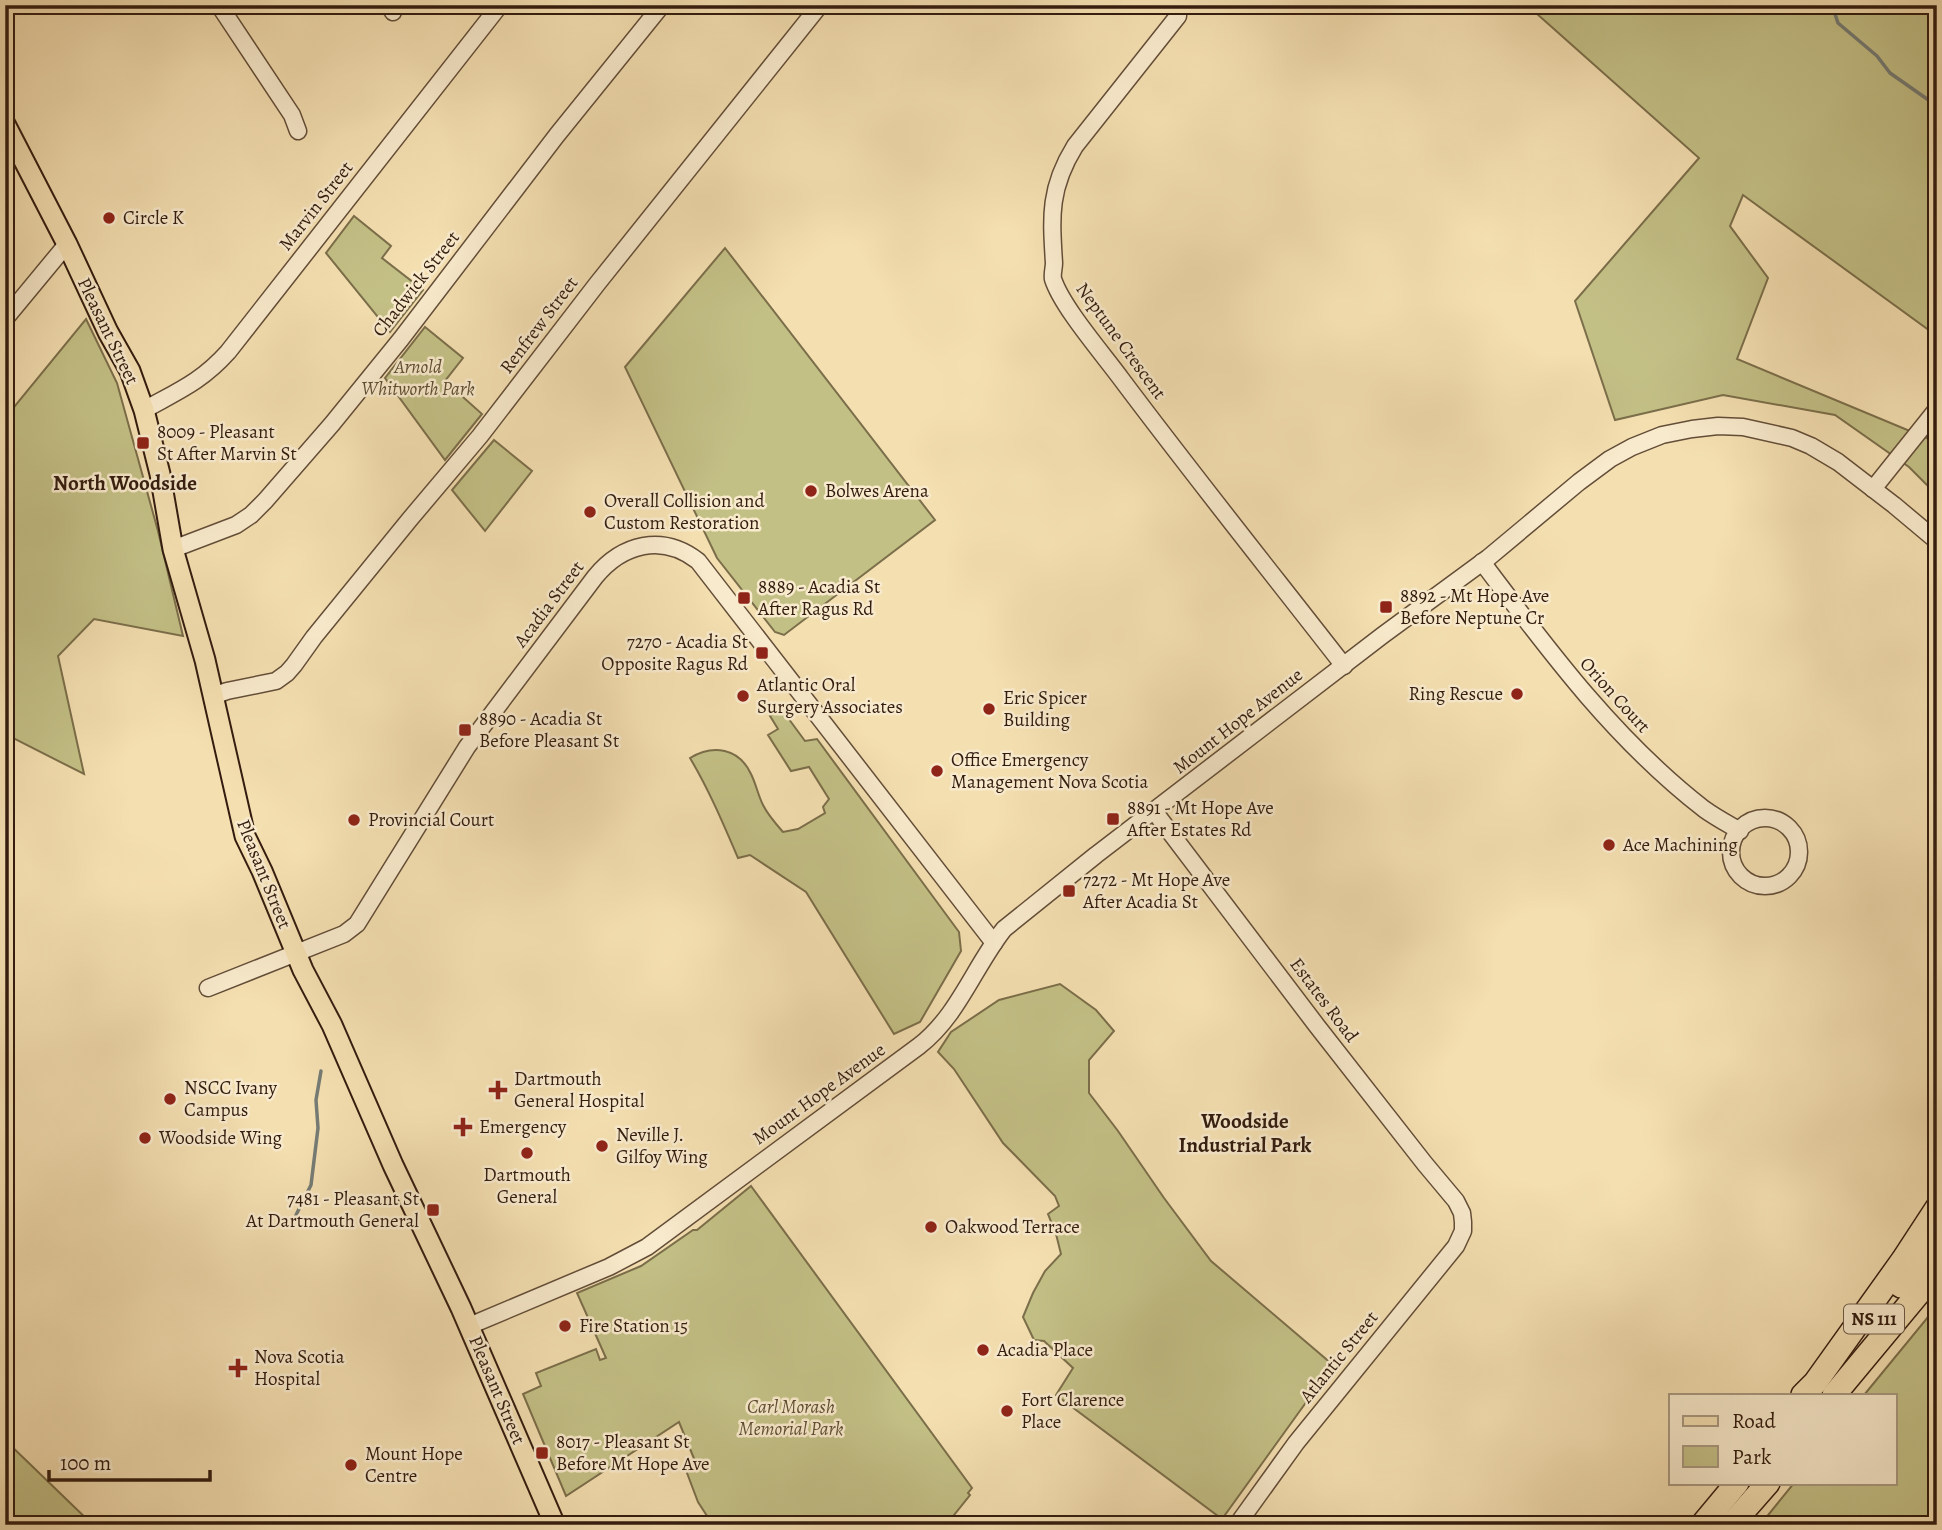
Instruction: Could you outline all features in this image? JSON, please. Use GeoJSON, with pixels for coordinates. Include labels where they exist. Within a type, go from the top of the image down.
{"type":"FeatureCollection","features":[{"type":"Feature","properties":{"kind":"highway"},"geometry":{"type":"LineString","coordinates":[[1805,1394],[1903,1260],[1937,1208]]}},
{"type":"Feature","properties":{"kind":"highway","name":"NS 111"},"geometry":{"type":"LineString","coordinates":[[1811,1394],[1937,1243]]}},
{"type":"Feature","properties":{"kind":"highway","name":"NS 111"},"geometry":{"type":"LineString","coordinates":[[1835,1394],[1937,1271]]}},
{"type":"Feature","properties":{"kind":"highway"},"geometry":{"type":"LineString","coordinates":[[1845,1394],[1937,1289]]}},
{"type":"Feature","properties":{"kind":"highway"},"geometry":{"type":"LineString","coordinates":[[1702,1525],[1736,1484]]}},
{"type":"Feature","properties":{"kind":"highway"},"geometry":{"type":"LineString","coordinates":[[1729,1525],[1761,1484]]}},
{"type":"Feature","properties":{"kind":"highway"},"geometry":{"type":"LineString","coordinates":[[1729,1525],[1767,1484]]}},
{"type":"Feature","properties":{"kind":"main road","name":"Pleasant Street"},"geometry":{"type":"LineString","coordinates":[[5,124],[130,371],[144,410],[160,474],[173,549],[205,660],[245,836],[393,1166],[469,1326],[555,1525]]}},
{"type":"Feature","properties":{"kind":"street"},"geometry":{"type":"LineString","coordinates":[[219,5],[292,115],[298,131]]}},
{"type":"Feature","properties":{"kind":"street","name":"Marvin Street"},"geometry":{"type":"LineString","coordinates":[[144,410],[197,382],[228,352],[500,5]]}},
{"type":"Feature","properties":{"kind":"street","name":"Chadwick Street"},"geometry":{"type":"LineString","coordinates":[[173,549],[236,525],[265,501],[401,339],[557,135],[662,5]]}},
{"type":"Feature","properties":{"kind":"street","name":"Renfrew Street"},"geometry":{"type":"LineString","coordinates":[[213,696],[276,681],[287,673],[401,529],[480,436],[597,284],[820,5]]}},
{"type":"Feature","properties":{"kind":"street","name":"Neptune Crescent"},"geometry":{"type":"LineString","coordinates":[[1178,16],[1075,146],[1064,164],[1052,213],[1052,276],[1069,308],[1119,376],[1344,666]]}},
{"type":"Feature","properties":{"kind":"street"},"geometry":{"type":"LineString","coordinates":[[5,319],[67,244]]}},
{"type":"Feature","properties":{"kind":"street"},"geometry":{"type":"LineString","coordinates":[[1873,489],[1937,409]]}},
{"type":"Feature","properties":{"kind":"street","name":"Mount Hope Avenue"},"geometry":{"type":"LineString","coordinates":[[469,1326],[608,1267],[648,1247],[931,1037],[950,1014],[1004,929],[1154,811],[1482,562],[1579,482],[1610,459],[1632,447],[1662,435],[1718,426],[1743,427],[1792,438],[1838,463],[1937,541]]}},
{"type":"Feature","properties":{"kind":"street","name":"Acadia Street"},"geometry":{"type":"LineString","coordinates":[[208,988],[344,934],[358,924],[467,747],[595,577],[621,553],[657,545],[679,549],[698,561],[993,943]]}},
{"type":"Feature","properties":{"kind":"street","name":"Orion Court"},"geometry":{"type":"LineString","coordinates":[[1482,562],[1570,676],[1619,732],[1644,758],[1705,810],[1740,831]]}},
{"type":"Feature","properties":{"kind":"street","name":"Estates Road"},"geometry":{"type":"LineString","coordinates":[[1154,811],[1324,1035],[1456,1201],[1462,1213]]}},
{"type":"Feature","properties":{"kind":"street"},"geometry":{"type":"LineString","coordinates":[[1759,819],[1770,819],[1785,825],[1794,835],[1798,846],[1794,870],[1783,881],[1773,885],[1759,886],[1748,882],[1732,862],[1731,850],[1740,831],[1746,824],[1759,819]]}},
{"type":"Feature","properties":{"kind":"street","name":"Atlantic Street"},"geometry":{"type":"LineString","coordinates":[[1237,1525],[1296,1443],[1456,1246],[1463,1231],[1462,1213]]}},
{"type":"Feature","properties":{"kind":"green space"},"geometry":{"type":"Polygon","coordinates":[[[1527,5],[1927,5],[1937,14],[1937,336],[1743,195],[1730,226],[1768,278],[1737,359],[1929,439],[1937,429],[1937,495],[1909,467],[1835,415],[1723,395],[1615,420],[1575,301],[1699,158],[1527,5]]]}},
{"type":"Feature","properties":{"kind":"green space","name":"Arnold Whitworth Park"},"geometry":{"type":"Polygon","coordinates":[[[354,216],[391,246],[382,258],[423,290],[390,332],[326,253],[354,216]]]}},
{"type":"Feature","properties":{"kind":"green space"},"geometry":{"type":"Polygon","coordinates":[[[725,248],[935,520],[784,635],[775,632],[717,558],[625,367],[725,248]]]}},
{"type":"Feature","properties":{"kind":"green space"},"geometry":{"type":"Polygon","coordinates":[[[86,319],[117,383],[158,531],[183,636],[94,619],[58,656],[84,774],[5,734],[5,418],[86,319]]]}},
{"type":"Feature","properties":{"kind":"green space","name":"Arnold Whitworth Park"},"geometry":{"type":"Polygon","coordinates":[[[425,327],[463,358],[445,381],[482,414],[445,460],[385,378],[425,327]]]}},
{"type":"Feature","properties":{"kind":"green space","name":"Arnold Whitworth Park"},"geometry":{"type":"Polygon","coordinates":[[[494,440],[532,471],[485,531],[452,490],[494,440]]]}},
{"type":"Feature","properties":{"kind":"green space"},"geometry":{"type":"Polygon","coordinates":[[[780,707],[805,741],[817,739],[959,932],[961,951],[920,1022],[894,1034],[806,892],[750,855],[738,858],[710,794],[690,758],[716,750],[725,751],[740,759],[753,778],[763,805],[780,829],[783,832],[798,829],[825,813],[823,807],[829,799],[809,767],[791,771],[768,735],[778,729],[770,716],[780,707]]]}},
{"type":"Feature","properties":{"kind":"green space"},"geometry":{"type":"Polygon","coordinates":[[[1060,984],[1096,1010],[1114,1031],[1089,1060],[1089,1093],[1164,1198],[1211,1261],[1333,1365],[1222,1519],[1056,1395],[1073,1368],[1044,1341],[1034,1340],[1023,1317],[1045,1271],[1061,1254],[1048,1214],[1059,1206],[1055,1196],[1003,1143],[954,1069],[938,1052],[951,1032],[999,1000],[1060,984]]]}},
{"type":"Feature","properties":{"kind":"green space","name":"Carl Morash Memorial Park"},"geometry":{"type":"Polygon","coordinates":[[[751,1186],[972,1488],[968,1493],[970,1495],[946,1525],[704,1525],[709,1519],[698,1502],[687,1473],[695,1461],[679,1422],[566,1496],[523,1394],[541,1386],[536,1373],[596,1349],[600,1360],[606,1358],[577,1293],[641,1266],[693,1230],[697,1230],[751,1186]]]}},
{"type":"Feature","properties":{"kind":"green space"},"geometry":{"type":"Polygon","coordinates":[[[1937,1306],[1937,1525],[1760,1525],[1793,1484],[1896,1484],[1896,1394],[1865,1394],[1937,1306]]]}},
{"type":"Feature","properties":{"kind":"green space"},"geometry":{"type":"Polygon","coordinates":[[[5,1440],[93,1525],[5,1525],[5,1440]]]}},
{"type":"Feature","properties":{"kind":"waterway"},"geometry":{"type":"LineString","coordinates":[[1832,5],[1838,23],[1877,56],[1890,73],[1937,106]]}},
{"type":"Feature","properties":{"kind":"waterway"},"geometry":{"type":"LineString","coordinates":[[296,1215],[311,1185],[318,1128],[316,1100],[321,1071]]}},
{"type":"Feature","properties":{"kind":"place","name":"Circle K"},"geometry":{"type":"Point","coordinates":[109,218]}},
{"type":"Feature","properties":{"kind":"place","name":"8009 - Pleasant St After Marvin St"},"geometry":{"type":"Point","coordinates":[143,443]}},
{"type":"Feature","properties":{"kind":"place","name":"Bolwes Arena"},"geometry":{"type":"Point","coordinates":[811,491]}},
{"type":"Feature","properties":{"kind":"place","name":"Overall Collision and Custom Restoration"},"geometry":{"type":"Point","coordinates":[590,512]}},
{"type":"Feature","properties":{"kind":"place","name":"8889 - Acadia St After Ragus Rd"},"geometry":{"type":"Point","coordinates":[744,598]}},
{"type":"Feature","properties":{"kind":"place","name":"8892 - Mt Hope Ave Before Neptune Cr"},"geometry":{"type":"Point","coordinates":[1386,607]}},
{"type":"Feature","properties":{"kind":"place","name":"7270 - Acadia St Opposite Ragus Rd"},"geometry":{"type":"Point","coordinates":[762,653]}},
{"type":"Feature","properties":{"kind":"place","name":"Ring Rescue"},"geometry":{"type":"Point","coordinates":[1517,694]}},
{"type":"Feature","properties":{"kind":"place","name":"Atlantic Oral Surgery Associates"},"geometry":{"type":"Point","coordinates":[743,696]}},
{"type":"Feature","properties":{"kind":"place","name":"Eric Spicer Building"},"geometry":{"type":"Point","coordinates":[989,709]}},
{"type":"Feature","properties":{"kind":"place","name":"8890 - Acadia St Before Pleasant St"},"geometry":{"type":"Point","coordinates":[465,730]}},
{"type":"Feature","properties":{"kind":"place","name":"Office Emergency Management Nova Scotia"},"geometry":{"type":"Point","coordinates":[937,771]}},
{"type":"Feature","properties":{"kind":"place","name":"8891 - Mt Hope Ave After Estates Rd"},"geometry":{"type":"Point","coordinates":[1113,819]}},
{"type":"Feature","properties":{"kind":"place","name":"Provincial Court"},"geometry":{"type":"Point","coordinates":[354,820]}},
{"type":"Feature","properties":{"kind":"place","name":"Ace Machining"},"geometry":{"type":"Point","coordinates":[1609,845]}},
{"type":"Feature","properties":{"kind":"place","name":"7272 - Mt Hope Ave After Acadia St"},"geometry":{"type":"Point","coordinates":[1069,891]}},
{"type":"Feature","properties":{"kind":"place","name":"Dartmouth General Hospital"},"geometry":{"type":"Point","coordinates":[498,1090]}},
{"type":"Feature","properties":{"kind":"place","name":"NSCC Ivany Campus"},"geometry":{"type":"Point","coordinates":[170,1099]}},
{"type":"Feature","properties":{"kind":"place","name":"Emergency"},"geometry":{"type":"Point","coordinates":[463,1127]}},
{"type":"Feature","properties":{"kind":"place","name":"Woodside Wing"},"geometry":{"type":"Point","coordinates":[145,1138]}},
{"type":"Feature","properties":{"kind":"place","name":"Neville J. Gilfoy Wing"},"geometry":{"type":"Point","coordinates":[602,1146]}},
{"type":"Feature","properties":{"kind":"place","name":"Dartmouth General"},"geometry":{"type":"Point","coordinates":[527,1153]}},
{"type":"Feature","properties":{"kind":"place","name":"7481 - Pleasant St At Dartmouth General"},"geometry":{"type":"Point","coordinates":[433,1210]}},
{"type":"Feature","properties":{"kind":"place","name":"Oakwood Terrace"},"geometry":{"type":"Point","coordinates":[931,1227]}},
{"type":"Feature","properties":{"kind":"place","name":"Fire Station 15"},"geometry":{"type":"Point","coordinates":[565,1326]}},
{"type":"Feature","properties":{"kind":"place","name":"Acadia Place"},"geometry":{"type":"Point","coordinates":[983,1350]}},
{"type":"Feature","properties":{"kind":"place","name":"Nova Scotia Hospital"},"geometry":{"type":"Point","coordinates":[238,1368]}},
{"type":"Feature","properties":{"kind":"place","name":"Fort Clarence Place"},"geometry":{"type":"Point","coordinates":[1007,1411]}},
{"type":"Feature","properties":{"kind":"place","name":"8017 - Pleasant St Before Mt Hope Ave"},"geometry":{"type":"Point","coordinates":[542,1453]}},
{"type":"Feature","properties":{"kind":"place","name":"Mount Hope Centre"},"geometry":{"type":"Point","coordinates":[351,1465]}},
{"type":"Feature","properties":{"kind":"district","name":"North Woodside"},"geometry":{"type":"Point","coordinates":[125,483]}},
{"type":"Feature","properties":{"kind":"district","name":"Woodside Industrial Park"},"geometry":{"type":"Point","coordinates":[1245,1133]}}]}
